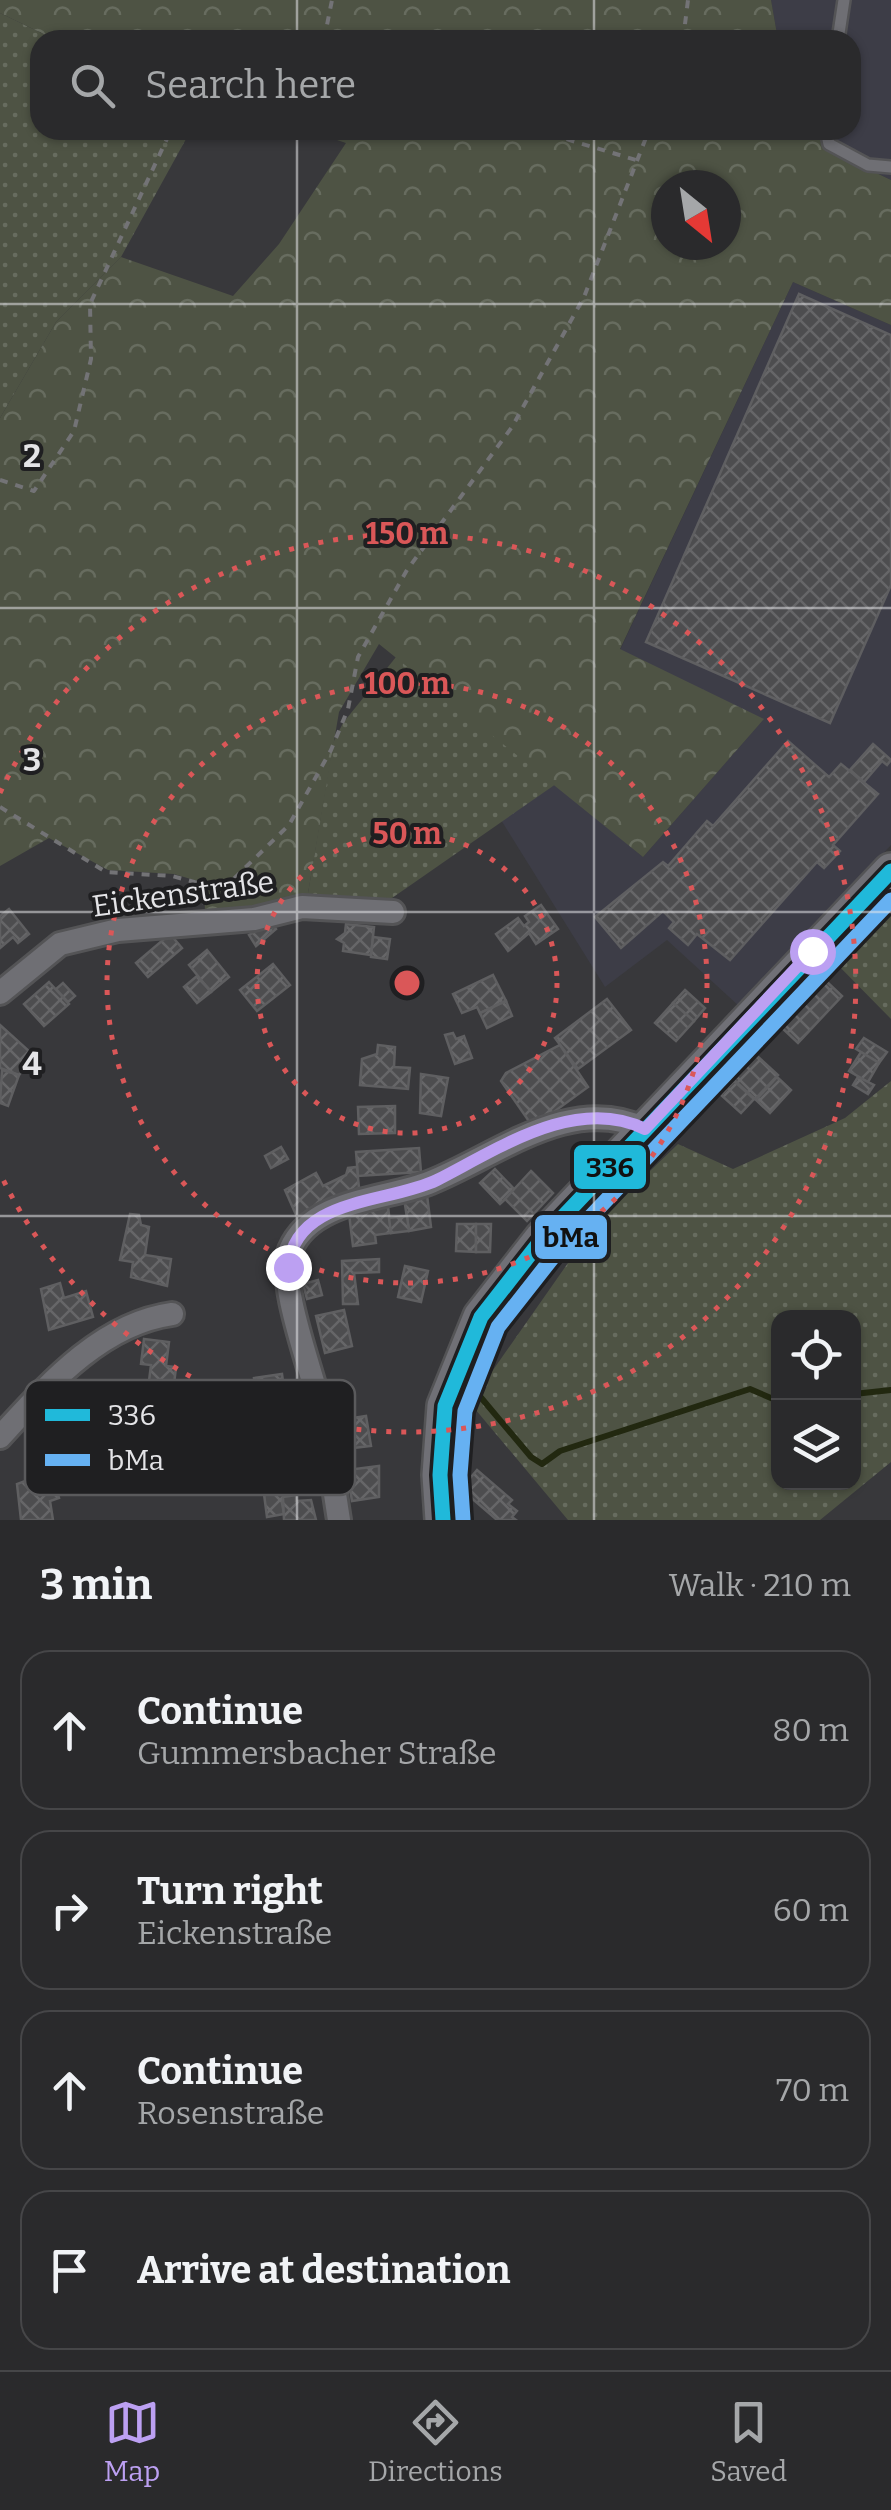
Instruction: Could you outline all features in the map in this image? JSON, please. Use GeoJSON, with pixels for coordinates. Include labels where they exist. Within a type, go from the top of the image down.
{"type":"FeatureCollection","features":[{"type":"Feature","properties":{"kind":"main road"},"geometry":{"type":"LineString","coordinates":[[443,1520],[440,1475],[445,1406],[481,1318],[542,1239],[891,871]]}},
{"type":"Feature","properties":{"kind":"street","name":"Eickenstraße"},"geometry":{"type":"LineString","coordinates":[[0,993],[60,944],[118,930],[254,919],[302,908],[393,912]]}},
{"type":"Feature","properties":{"kind":"street"},"geometry":{"type":"LineString","coordinates":[[313,1380],[289,1280],[290,1251],[308,1228],[343,1206],[411,1190],[466,1161],[562,1123],[603,1116],[645,1129]]}},
{"type":"Feature","properties":{"kind":"street"},"geometry":{"type":"LineString","coordinates":[[53,1380],[114,1334],[145,1318],[172,1314]]}},
{"type":"Feature","properties":{"kind":"street"},"geometry":{"type":"LineString","coordinates":[[0,1437],[25,1410]]}},
{"type":"Feature","properties":{"kind":"street"},"geometry":{"type":"LineString","coordinates":[[335,1495],[339,1520]]}},
{"type":"Feature","properties":{"kind":"lane"},"geometry":{"type":"LineString","coordinates":[[840,30],[844,0]]}},
{"type":"Feature","properties":{"kind":"lane"},"geometry":{"type":"LineString","coordinates":[[827,140],[828,144],[868,165],[891,166]]}},
{"type":"Feature","properties":{"kind":"path"},"geometry":{"type":"LineString","coordinates":[[326,30],[332,0]]}},
{"type":"Feature","properties":{"kind":"path"},"geometry":{"type":"LineString","coordinates":[[684,30],[688,0]]}},
{"type":"Feature","properties":{"kind":"path"},"geometry":{"type":"LineString","coordinates":[[0,480],[34,491],[74,431],[91,360],[90,304],[165,140]]}},
{"type":"Feature","properties":{"kind":"path"},"geometry":{"type":"LineString","coordinates":[[569,140],[636,160]]}},
{"type":"Feature","properties":{"kind":"path"},"geometry":{"type":"LineString","coordinates":[[0,807],[106,872],[172,876],[202,884],[204,908],[289,826],[332,750],[348,709],[358,657],[407,570],[512,427],[584,297],[645,140]]}},
{"type":"Feature","properties":{"kind":"shaded area"},"geometry":{"type":"Polygon","coordinates":[[[771,0],[891,0],[891,180],[828,150],[822,140],[861,140],[861,30],[776,30],[771,0]]]}},
{"type":"Feature","properties":{"kind":"shaded area"},"geometry":{"type":"Polygon","coordinates":[[[793,282],[891,325],[891,845],[740,1007],[667,940],[605,987],[501,820],[556,784],[643,857],[763,720],[620,650],[793,282]]]}},
{"type":"Feature","properties":{"kind":"green space"},"geometry":{"type":"Polygon","coordinates":[[[0,0],[771,0],[776,30],[35,30],[0,13],[0,0]]]}},
{"type":"Feature","properties":{"kind":"green space"},"geometry":{"type":"Polygon","coordinates":[[[0,13],[35,30],[30,30],[30,140],[185,140],[121,257],[56,322],[0,418],[0,13]]]}},
{"type":"Feature","properties":{"kind":"green space"},"geometry":{"type":"Polygon","coordinates":[[[337,140],[822,140],[828,150],[891,180],[891,325],[793,282],[620,649],[764,719],[643,857],[379,644],[339,712],[306,905],[205,912],[204,883],[174,874],[108,870],[49,838],[0,866],[0,418],[56,322],[121,257],[233,296],[279,244],[346,143],[337,140]]]}},
{"type":"Feature","properties":{"kind":"green space"},"geometry":{"type":"Polygon","coordinates":[[[396,657],[556,784],[369,914],[306,905],[333,743],[343,723],[396,657]]]}},
{"type":"Feature","properties":{"kind":"green space"},"geometry":{"type":"Polygon","coordinates":[[[891,911],[891,1019],[831,958],[891,911]]]}},
{"type":"Feature","properties":{"kind":"green space"},"geometry":{"type":"Polygon","coordinates":[[[891,1081],[891,1462],[861,1487],[861,1310],[771,1310],[771,1490],[857,1490],[820,1520],[568,1520],[470,1403],[596,1223],[678,1144],[733,1169],[845,1118],[891,1081]]]}},
{"type":"Feature","properties":{"kind":"building"},"geometry":{"type":"Polygon","coordinates":[[[799,294],[891,335],[891,585],[830,723],[646,642],[799,294]]]}},
{"type":"Feature","properties":{"kind":"building"},"geometry":{"type":"Polygon","coordinates":[[[788,741],[829,777],[841,764],[878,794],[833,845],[840,851],[824,868],[817,862],[730,960],[697,934],[688,945],[669,928],[674,922],[663,911],[621,948],[595,917],[663,862],[668,866],[707,821],[713,826],[788,741]]]}},
{"type":"Feature","properties":{"kind":"building"},"geometry":{"type":"Polygon","coordinates":[[[873,744],[891,760],[887,765],[882,761],[864,782],[850,770],[873,744]]]}},
{"type":"Feature","properties":{"kind":"building"},"geometry":{"type":"Polygon","coordinates":[[[541,905],[558,929],[536,944],[529,933],[508,951],[496,934],[518,918],[524,926],[529,922],[525,916],[541,905]]]}},
{"type":"Feature","properties":{"kind":"building"},"geometry":{"type":"Polygon","coordinates":[[[9,909],[29,934],[18,943],[13,937],[0,948],[0,916],[9,909]]]}},
{"type":"Feature","properties":{"kind":"building"},"geometry":{"type":"Polygon","coordinates":[[[271,922],[276,929],[256,946],[249,935],[271,922]]]}},
{"type":"Feature","properties":{"kind":"building"},"geometry":{"type":"Polygon","coordinates":[[[346,924],[374,927],[371,955],[343,951],[344,943],[337,939],[345,933],[346,924]]]}},
{"type":"Feature","properties":{"kind":"building"},"geometry":{"type":"Polygon","coordinates":[[[170,934],[182,948],[148,977],[136,963],[170,934]]]}},
{"type":"Feature","properties":{"kind":"building"},"geometry":{"type":"Polygon","coordinates":[[[373,937],[390,939],[387,959],[371,957],[373,937]]]}},
{"type":"Feature","properties":{"kind":"building"},"geometry":{"type":"Polygon","coordinates":[[[207,950],[229,977],[211,992],[189,965],[207,950]]]}},
{"type":"Feature","properties":{"kind":"building"},"geometry":{"type":"Polygon","coordinates":[[[273,964],[290,985],[257,1011],[240,990],[273,964]]]}},
{"type":"Feature","properties":{"kind":"building"},"geometry":{"type":"Polygon","coordinates":[[[493,975],[506,1001],[480,1013],[477,1007],[462,1013],[453,994],[493,975]]]}},
{"type":"Feature","properties":{"kind":"building"},"geometry":{"type":"Polygon","coordinates":[[[197,976],[211,992],[197,1003],[184,987],[197,976]]]}},
{"type":"Feature","properties":{"kind":"building"},"geometry":{"type":"Polygon","coordinates":[[[826,981],[842,996],[798,1043],[782,1028],[826,981]]]}},
{"type":"Feature","properties":{"kind":"building"},"geometry":{"type":"Polygon","coordinates":[[[49,982],[69,1004],[44,1026],[24,1004],[49,982]]]}},
{"type":"Feature","properties":{"kind":"building"},"geometry":{"type":"Polygon","coordinates":[[[63,983],[75,996],[68,1002],[56,989],[63,983]]]}},
{"type":"Feature","properties":{"kind":"building"},"geometry":{"type":"Polygon","coordinates":[[[685,990],[705,1008],[694,1021],[673,1003],[685,990]]]}},
{"type":"Feature","properties":{"kind":"building"},"geometry":{"type":"Polygon","coordinates":[[[607,999],[631,1030],[578,1069],[555,1038],[607,999]]]}},
{"type":"Feature","properties":{"kind":"building"},"geometry":{"type":"Polygon","coordinates":[[[506,1001],[512,1016],[487,1028],[480,1013],[506,1001]]]}},
{"type":"Feature","properties":{"kind":"building"},"geometry":{"type":"Polygon","coordinates":[[[673,1003],[694,1021],[676,1041],[655,1023],[673,1003]]]}},
{"type":"Feature","properties":{"kind":"building"},"geometry":{"type":"Polygon","coordinates":[[[0,1025],[30,1052],[27,1055],[32,1060],[19,1075],[0,1068],[0,1025]]]}},
{"type":"Feature","properties":{"kind":"building"},"geometry":{"type":"Polygon","coordinates":[[[453,1033],[456,1039],[464,1036],[472,1058],[455,1064],[445,1035],[453,1033]]]}},
{"type":"Feature","properties":{"kind":"building"},"geometry":{"type":"Polygon","coordinates":[[[864,1038],[887,1052],[879,1063],[856,1049],[864,1038]]]}},
{"type":"Feature","properties":{"kind":"building"},"geometry":{"type":"Polygon","coordinates":[[[378,1045],[395,1047],[394,1067],[410,1068],[408,1089],[360,1085],[362,1059],[377,1054],[378,1045]]]}},
{"type":"Feature","properties":{"kind":"building"},"geometry":{"type":"Polygon","coordinates":[[[560,1045],[588,1087],[533,1127],[501,1081],[506,1073],[560,1045]]]}},
{"type":"Feature","properties":{"kind":"building"},"geometry":{"type":"Polygon","coordinates":[[[861,1052],[879,1063],[868,1082],[849,1071],[861,1052]]]}},
{"type":"Feature","properties":{"kind":"building"},"geometry":{"type":"Polygon","coordinates":[[[756,1055],[778,1075],[755,1099],[734,1080],[756,1055]]]}},
{"type":"Feature","properties":{"kind":"building"},"geometry":{"type":"Polygon","coordinates":[[[2,1070],[19,1075],[8,1106],[0,1103],[2,1070]]]}},
{"type":"Feature","properties":{"kind":"building"},"geometry":{"type":"Polygon","coordinates":[[[421,1074],[448,1078],[441,1116],[420,1113],[421,1074]]]}},
{"type":"Feature","properties":{"kind":"building"},"geometry":{"type":"Polygon","coordinates":[[[777,1077],[791,1090],[770,1113],[756,1100],[777,1077]]]}},
{"type":"Feature","properties":{"kind":"building"},"geometry":{"type":"Polygon","coordinates":[[[858,1077],[874,1085],[868,1094],[853,1085],[858,1077]]]}},
{"type":"Feature","properties":{"kind":"building"},"geometry":{"type":"Polygon","coordinates":[[[734,1081],[754,1099],[741,1113],[721,1095],[734,1081]]]}},
{"type":"Feature","properties":{"kind":"building"},"geometry":{"type":"Polygon","coordinates":[[[395,1106],[395,1133],[359,1134],[358,1107],[395,1106]]]}},
{"type":"Feature","properties":{"kind":"building"},"geometry":{"type":"Polygon","coordinates":[[[281,1147],[288,1159],[271,1168],[265,1156],[281,1147]]]}},
{"type":"Feature","properties":{"kind":"building"},"geometry":{"type":"Polygon","coordinates":[[[419,1148],[421,1172],[358,1176],[356,1152],[419,1148]]]}},
{"type":"Feature","properties":{"kind":"building"},"geometry":{"type":"Polygon","coordinates":[[[357,1167],[359,1188],[297,1217],[285,1190],[316,1173],[323,1186],[346,1175],[348,1168],[357,1167]]]}},
{"type":"Feature","properties":{"kind":"building"},"geometry":{"type":"Polygon","coordinates":[[[495,1169],[515,1190],[500,1204],[480,1183],[495,1169]]]}},
{"type":"Feature","properties":{"kind":"building"},"geometry":{"type":"Polygon","coordinates":[[[531,1171],[553,1193],[527,1221],[505,1199],[531,1171]]]}},
{"type":"Feature","properties":{"kind":"building"},"geometry":{"type":"Polygon","coordinates":[[[427,1195],[431,1227],[409,1231],[404,1198],[427,1195]]]}},
{"type":"Feature","properties":{"kind":"building"},"geometry":{"type":"Polygon","coordinates":[[[388,1206],[391,1233],[375,1235],[376,1243],[353,1246],[349,1214],[388,1206]]]}},
{"type":"Feature","properties":{"kind":"building"},"geometry":{"type":"Polygon","coordinates":[[[130,1214],[139,1215],[141,1225],[149,1227],[145,1255],[171,1259],[167,1286],[131,1277],[133,1262],[120,1260],[130,1214]]]}},
{"type":"Feature","properties":{"kind":"building"},"geometry":{"type":"Polygon","coordinates":[[[407,1216],[409,1231],[391,1233],[389,1218],[407,1216]]]}},
{"type":"Feature","properties":{"kind":"building"},"geometry":{"type":"Polygon","coordinates":[[[457,1224],[476,1224],[476,1252],[456,1251],[457,1224]]]}},
{"type":"Feature","properties":{"kind":"building"},"geometry":{"type":"Polygon","coordinates":[[[476,1224],[491,1224],[490,1252],[476,1252],[476,1224]]]}},
{"type":"Feature","properties":{"kind":"building"},"geometry":{"type":"Polygon","coordinates":[[[379,1259],[379,1272],[354,1273],[358,1304],[343,1304],[342,1261],[379,1259]]]}},
{"type":"Feature","properties":{"kind":"building"},"geometry":{"type":"Polygon","coordinates":[[[405,1266],[428,1271],[421,1302],[398,1297],[405,1266]]]}},
{"type":"Feature","properties":{"kind":"building"},"geometry":{"type":"Polygon","coordinates":[[[318,1280],[322,1295],[307,1299],[303,1284],[318,1280]]]}},
{"type":"Feature","properties":{"kind":"building"},"geometry":{"type":"Polygon","coordinates":[[[60,1283],[64,1298],[86,1291],[93,1317],[49,1330],[41,1289],[60,1283]]]}},
{"type":"Feature","properties":{"kind":"building"},"geometry":{"type":"Polygon","coordinates":[[[344,1310],[352,1346],[325,1353],[316,1316],[344,1310]]]}},
{"type":"Feature","properties":{"kind":"building"},"geometry":{"type":"Polygon","coordinates":[[[144,1339],[169,1342],[166,1366],[176,1367],[174,1380],[149,1380],[151,1365],[141,1364],[144,1339]]]}},
{"type":"Feature","properties":{"kind":"building"},"geometry":{"type":"Polygon","coordinates":[[[282,1374],[283,1380],[254,1380],[282,1374]]]}},
{"type":"Feature","properties":{"kind":"building"},"geometry":{"type":"Polygon","coordinates":[[[366,1416],[371,1446],[355,1448],[355,1418],[366,1416]]]}},
{"type":"Feature","properties":{"kind":"building"},"geometry":{"type":"Polygon","coordinates":[[[379,1466],[379,1497],[352,1501],[355,1469],[379,1466]]]}},
{"type":"Feature","properties":{"kind":"building"},"geometry":{"type":"Polygon","coordinates":[[[477,1470],[512,1500],[508,1504],[517,1511],[512,1517],[516,1520],[497,1520],[461,1489],[477,1470]]]}},
{"type":"Feature","properties":{"kind":"building"},"geometry":{"type":"Polygon","coordinates":[[[25,1481],[25,1495],[58,1495],[50,1501],[53,1520],[21,1520],[17,1484],[25,1481]]]}},
{"type":"Feature","properties":{"kind":"building"},"geometry":{"type":"Polygon","coordinates":[[[264,1495],[286,1495],[282,1503],[284,1514],[267,1517],[264,1495]]]}},
{"type":"Feature","properties":{"kind":"building"},"geometry":{"type":"Polygon","coordinates":[[[296,1495],[296,1501],[311,1500],[316,1520],[284,1520],[283,1497],[296,1495]]]}},
{"type":"Feature","properties":{"kind":"waterway"},"geometry":{"type":"LineString","coordinates":[[478,1394],[531,1457],[542,1464],[560,1451],[750,1389],[776,1400]]}},
{"type":"Feature","properties":{"kind":"waterway"},"geometry":{"type":"LineString","coordinates":[[861,1393],[891,1390]]}},
{"type":"Feature","properties":{"kind":"transit line","name":"336"},"geometry":{"type":"LineString","coordinates":[[443,1520],[440,1475],[445,1406],[481,1317],[542,1239],[891,871]]}},
{"type":"Feature","properties":{"kind":"transit line","name":"bMa"},"geometry":{"type":"LineString","coordinates":[[463,1519],[460,1475],[465,1411],[498,1327],[557,1252],[891,900]]}},
{"type":"Feature","properties":{"kind":"route"},"geometry":{"type":"LineString","coordinates":[[288,1267],[290,1251],[300,1235],[343,1206],[411,1190],[466,1161],[562,1123],[603,1116],[645,1129],[812,951]]}}]}
